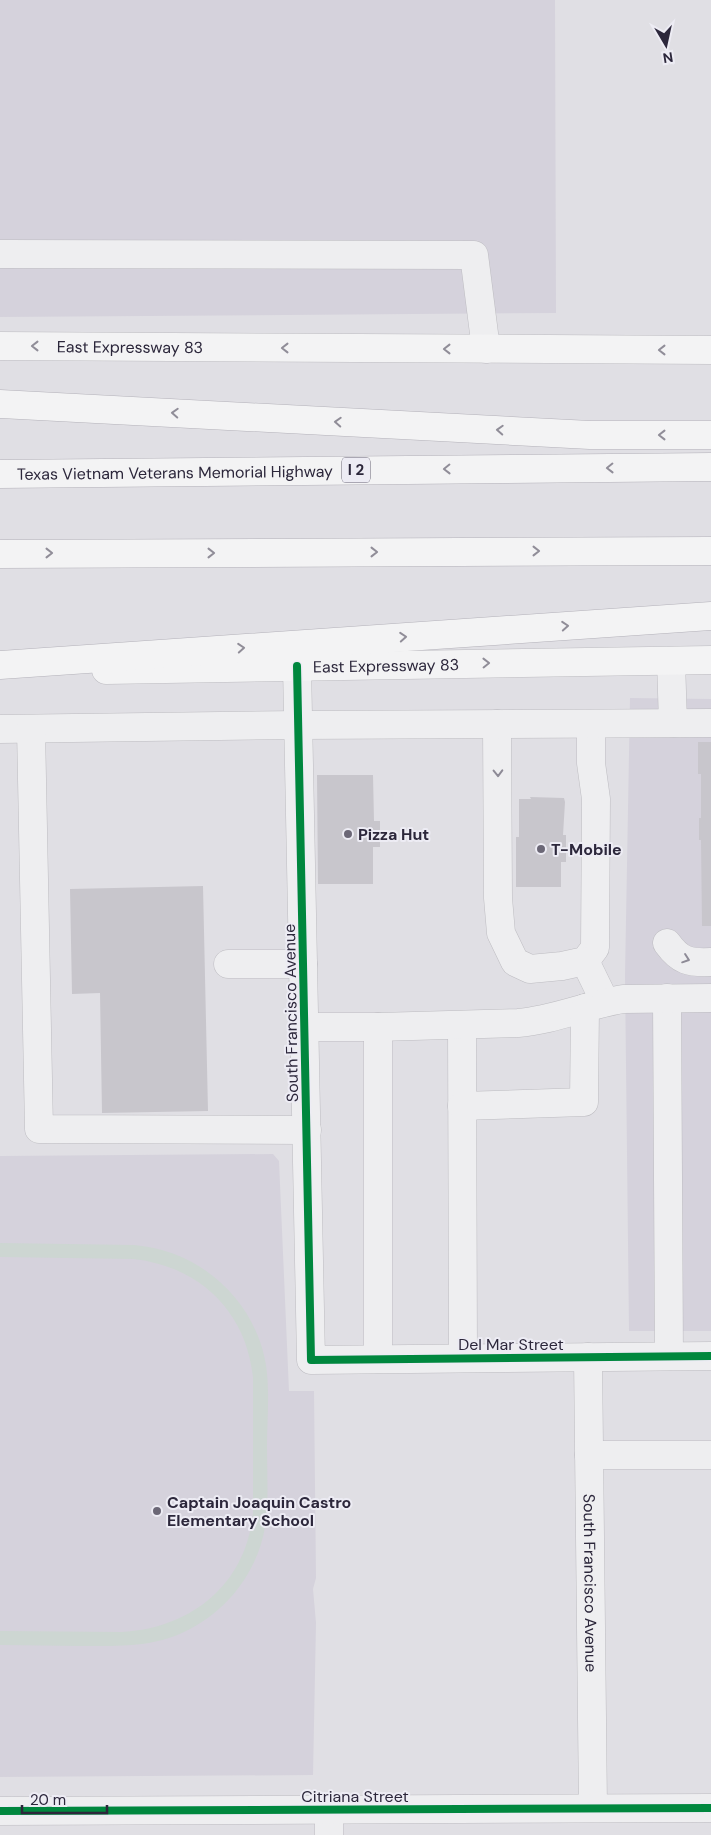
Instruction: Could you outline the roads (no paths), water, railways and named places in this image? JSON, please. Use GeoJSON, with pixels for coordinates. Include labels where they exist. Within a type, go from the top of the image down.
{"type":"FeatureCollection","features":[{"type":"Feature","properties":{"kind":"main road","name":"East Expressway 83"},"geometry":{"type":"LineString","coordinates":[[0,346],[711,350]]}},
{"type":"Feature","properties":{"kind":"main road"},"geometry":{"type":"LineString","coordinates":[[0,404],[590,435],[711,435]]}},
{"type":"Feature","properties":{"kind":"main road","name":"Texas Vietnam Veterans Memorial Highway"},"geometry":{"type":"LineString","coordinates":[[0,474],[711,466]]}},
{"type":"Feature","properties":{"kind":"main road"},"geometry":{"type":"LineString","coordinates":[[0,554],[711,551]]}},
{"type":"Feature","properties":{"kind":"main road"},"geometry":{"type":"LineString","coordinates":[[0,665],[711,616]]}},
{"type":"Feature","properties":{"kind":"main road","name":"East Expressway 83"},"geometry":{"type":"LineString","coordinates":[[0,672],[711,660]]}},
{"type":"Feature","properties":{"kind":"street"},"geometry":{"type":"LineString","coordinates":[[0,254],[474,254],[486,349]]}},
{"type":"Feature","properties":{"kind":"street"},"geometry":{"type":"LineString","coordinates":[[671,661],[672,723]]}},
{"type":"Feature","properties":{"kind":"street","name":"South Francisco Avenue"},"geometry":{"type":"LineString","coordinates":[[297,666],[311,1360]]}},
{"type":"Feature","properties":{"kind":"street"},"geometry":{"type":"LineString","coordinates":[[0,729],[711,723]]}},
{"type":"Feature","properties":{"kind":"street"},"geometry":{"type":"LineString","coordinates":[[497,724],[498,898],[501,933],[515,962],[530,969],[562,966],[585,961],[595,948],[596,799],[591,763],[591,724]]}},
{"type":"Feature","properties":{"kind":"street"},"geometry":{"type":"LineString","coordinates":[[31,729],[39,1130],[307,1130]]}},
{"type":"Feature","properties":{"kind":"street"},"geometry":{"type":"LineString","coordinates":[[498,815],[508,830],[504,916],[514,940],[524,951],[546,955],[574,945],[582,922],[580,787],[591,763]]}},
{"type":"Feature","properties":{"kind":"street"},"geometry":{"type":"LineString","coordinates":[[667,943],[676,955],[688,961],[711,962]]}},
{"type":"Feature","properties":{"kind":"street"},"geometry":{"type":"LineString","coordinates":[[462,1106],[584,1102],[595,1005],[585,961]]}},
{"type":"Feature","properties":{"kind":"street"},"geometry":{"type":"LineString","coordinates":[[228,964],[303,964]]}},
{"type":"Feature","properties":{"kind":"street"},"geometry":{"type":"LineString","coordinates":[[667,998],[669,1356]]}},
{"type":"Feature","properties":{"kind":"street"},"geometry":{"type":"LineString","coordinates":[[305,1027],[378,1027],[537,1022],[623,999],[711,998]]}},
{"type":"Feature","properties":{"kind":"street"},"geometry":{"type":"LineString","coordinates":[[462,1025],[463,1358]]}},
{"type":"Feature","properties":{"kind":"street"},"geometry":{"type":"LineString","coordinates":[[378,1027],[378,1359]]}},
{"type":"Feature","properties":{"kind":"street","name":"Del Mar Street"},"geometry":{"type":"LineString","coordinates":[[311,1360],[711,1356]]}},
{"type":"Feature","properties":{"kind":"street","name":"South Francisco Avenue"},"geometry":{"type":"LineString","coordinates":[[588,1357],[593,1808]]}},
{"type":"Feature","properties":{"kind":"street"},"geometry":{"type":"LineString","coordinates":[[589,1455],[711,1455]]}},
{"type":"Feature","properties":{"kind":"street","name":"Citriana Street"},"geometry":{"type":"LineString","coordinates":[[0,1811],[329,1822],[593,1808],[711,1808]]}},
{"type":"Feature","properties":{"kind":"place","name":"Pizza Hut"},"geometry":{"type":"Point","coordinates":[348,834]}},
{"type":"Feature","properties":{"kind":"place","name":"T-Mobile"},"geometry":{"type":"Point","coordinates":[541,849]}},
{"type":"Feature","properties":{"kind":"place","name":"Captain Joaquin Castro Elementary School"},"geometry":{"type":"Point","coordinates":[157,1511]}}]}
